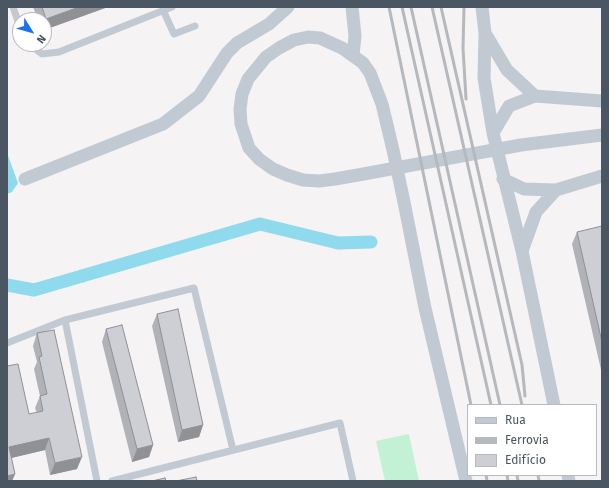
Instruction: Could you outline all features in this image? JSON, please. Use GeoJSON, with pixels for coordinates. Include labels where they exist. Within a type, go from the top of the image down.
{"type":"FeatureCollection","features":[{"type":"Feature","properties":{"kind":"street"},"geometry":{"type":"LineString","coordinates":[[25,179],[163,124],[199,96],[227,53],[237,43],[269,24],[288,7]]}},
{"type":"Feature","properties":{"kind":"street"},"geometry":{"type":"LineString","coordinates":[[352,7],[355,36],[353,55]]}},
{"type":"Feature","properties":{"kind":"street"},"geometry":{"type":"LineString","coordinates":[[482,7],[485,32],[484,78],[492,132],[522,251],[554,404]]}},
{"type":"Feature","properties":{"kind":"street"},"geometry":{"type":"LineString","coordinates":[[485,32],[507,70],[535,96]]}},
{"type":"Feature","properties":{"kind":"street"},"geometry":{"type":"LineString","coordinates":[[466,481],[425,308],[382,104],[370,73],[363,63],[353,55],[320,38],[294,40],[266,57],[248,79],[242,94],[240,124],[244,138],[254,153],[274,169],[303,180],[319,181],[358,175],[521,145],[602,135]]}},
{"type":"Feature","properties":{"kind":"street"},"geometry":{"type":"LineString","coordinates":[[492,132],[509,106],[535,96],[602,101]]}},
{"type":"Feature","properties":{"kind":"street"},"geometry":{"type":"LineString","coordinates":[[503,179],[524,189],[556,190],[602,176]]}},
{"type":"Feature","properties":{"kind":"street"},"geometry":{"type":"LineString","coordinates":[[522,251],[536,212],[556,190]]}},
{"type":"Feature","properties":{"kind":"lane"},"geometry":{"type":"LineString","coordinates":[[39,52],[42,54],[59,52],[172,7]]}},
{"type":"Feature","properties":{"kind":"lane"},"geometry":{"type":"LineString","coordinates":[[163,10],[174,34],[195,26]]}},
{"type":"Feature","properties":{"kind":"lane"},"geometry":{"type":"LineString","coordinates":[[7,342],[65,320],[194,288],[233,450]]}},
{"type":"Feature","properties":{"kind":"lane"},"geometry":{"type":"LineString","coordinates":[[65,320],[97,481]]}},
{"type":"Feature","properties":{"kind":"lane"},"geometry":{"type":"LineString","coordinates":[[112,481],[340,423],[352,481]]}},
{"type":"Feature","properties":{"kind":"green space"},"geometry":{"type":"Polygon","coordinates":[[[409,434],[419,481],[385,481],[376,441],[409,434]]]}},
{"type":"Feature","properties":{"kind":"water"},"geometry":{"type":"Polygon","coordinates":[[[7,153],[18,183],[12,192],[7,194],[7,153]]]}},
{"type":"Feature","properties":{"kind":"building"},"geometry":{"type":"Polygon","coordinates":[[[42,7],[79,7],[52,17],[52,12],[44,12],[42,7]]]}},
{"type":"Feature","properties":{"kind":"building"},"geometry":{"type":"Polygon","coordinates":[[[602,226],[602,342],[577,232],[602,226]]]}},
{"type":"Feature","properties":{"kind":"building"},"geometry":{"type":"Polygon","coordinates":[[[178,309],[203,425],[182,430],[157,314],[178,309]]]}},
{"type":"Feature","properties":{"kind":"building"},"geometry":{"type":"Polygon","coordinates":[[[122,325],[153,445],[137,449],[106,329],[122,325]]]}},
{"type":"Feature","properties":{"kind":"building"},"geometry":{"type":"Polygon","coordinates":[[[54,330],[82,457],[55,463],[49,438],[9,447],[15,474],[7,476],[7,366],[18,364],[29,414],[43,411],[40,396],[47,394],[39,357],[42,356],[37,333],[54,330]]]}},
{"type":"Feature","properties":{"kind":"building"},"geometry":{"type":"Polygon","coordinates":[[[196,477],[197,481],[176,481],[196,477]]]}},
{"type":"Feature","properties":{"kind":"building"},"geometry":{"type":"Polygon","coordinates":[[[165,478],[166,481],[152,481],[165,478]]]}},
{"type":"Feature","properties":{"kind":"waterway"},"geometry":{"type":"LineString","coordinates":[[7,285],[34,290],[260,224],[338,243],[371,242]]}},
{"type":"Feature","properties":{"kind":"railway"},"geometry":{"type":"LineString","coordinates":[[389,7],[471,404]]}},
{"type":"Feature","properties":{"kind":"railway"},"geometry":{"type":"LineString","coordinates":[[402,7],[491,404]]}},
{"type":"Feature","properties":{"kind":"railway"},"geometry":{"type":"LineString","coordinates":[[411,7],[500,404]]}},
{"type":"Feature","properties":{"kind":"railway"},"geometry":{"type":"LineString","coordinates":[[432,7],[522,404]]}},
{"type":"Feature","properties":{"kind":"railway"},"geometry":{"type":"LineString","coordinates":[[441,7],[522,365],[525,396]]}},
{"type":"Feature","properties":{"kind":"railway"},"geometry":{"type":"LineString","coordinates":[[464,7],[463,48],[466,99]]}},
{"type":"Feature","properties":{"kind":"railway"},"geometry":{"type":"LineString","coordinates":[[486,476],[487,481]]}},
{"type":"Feature","properties":{"kind":"railway"},"geometry":{"type":"LineString","coordinates":[[507,476],[508,481]]}},
{"type":"Feature","properties":{"kind":"railway"},"geometry":{"type":"LineString","coordinates":[[517,476],[518,481]]}},
{"type":"Feature","properties":{"kind":"railway"},"geometry":{"type":"LineString","coordinates":[[538,476],[539,481]]}}]}
